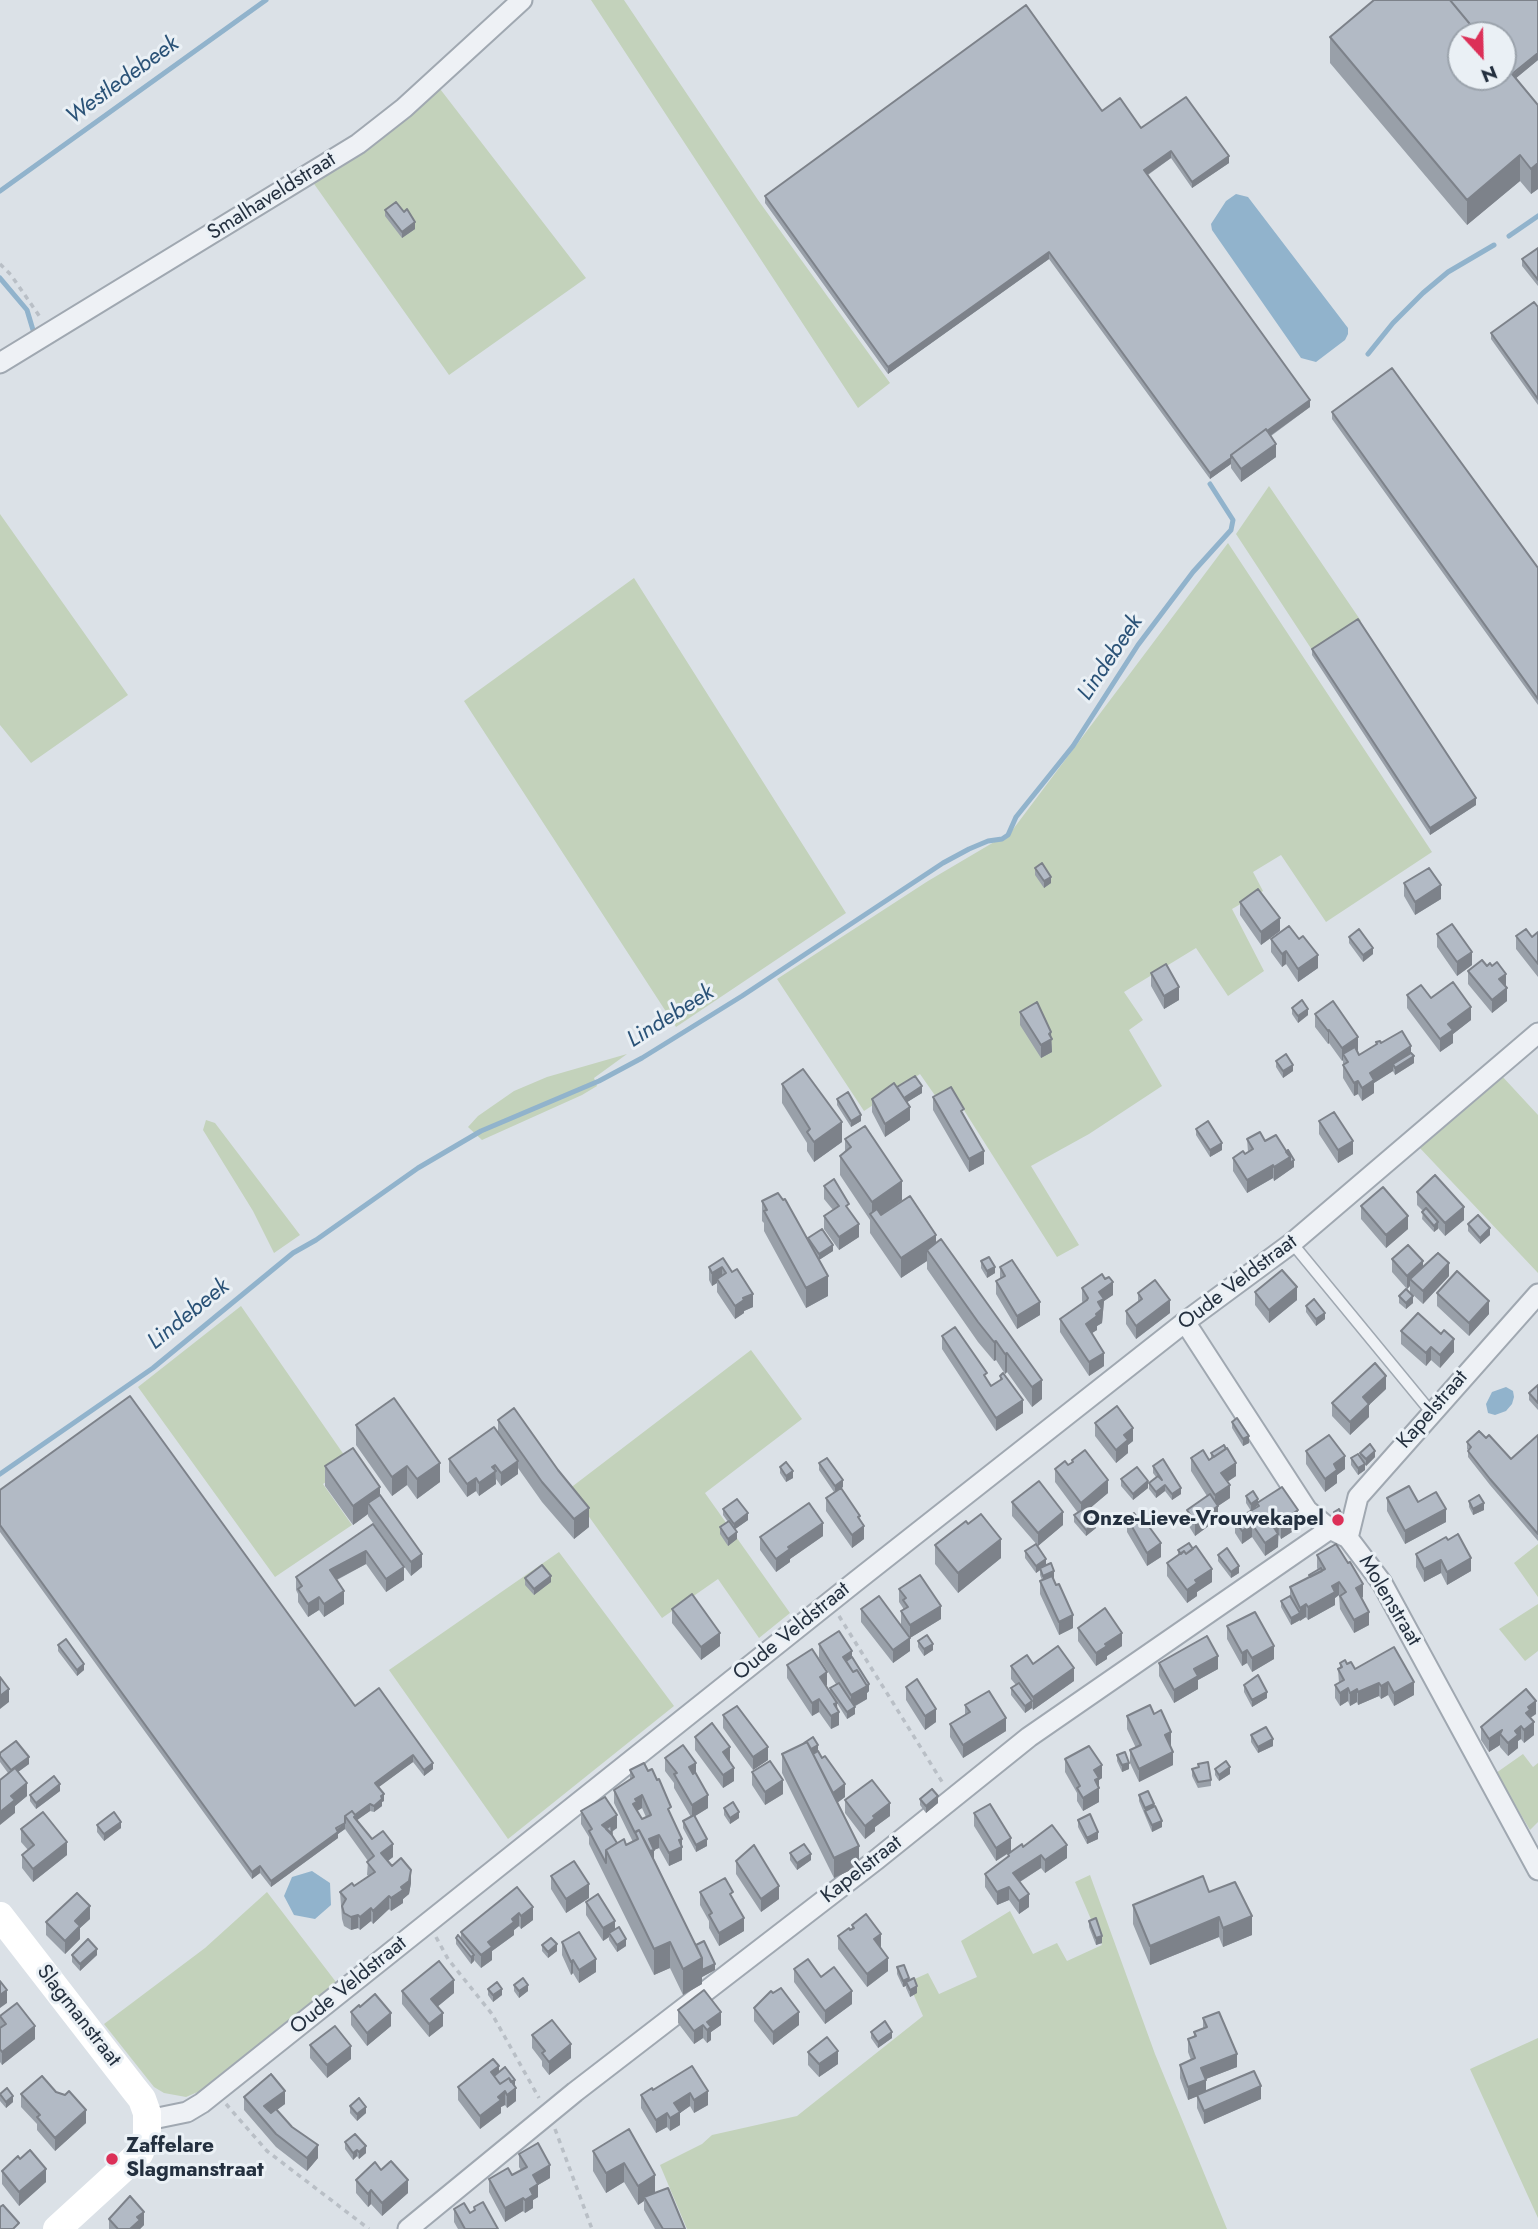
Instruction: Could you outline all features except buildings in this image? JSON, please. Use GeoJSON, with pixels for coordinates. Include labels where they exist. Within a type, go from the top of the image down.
{"type":"FeatureCollection","features":[{"type":"Feature","properties":{"kind":"main road","name":"Slagmanstraat"},"geometry":{"type":"LineString","coordinates":[[0,1916],[142,2099],[148,2120]]}},
{"type":"Feature","properties":{"kind":"main road"},"geometry":{"type":"LineString","coordinates":[[58,2229],[139,2154],[147,2136],[148,2120]]}},
{"type":"Feature","properties":{"kind":"street","name":"Smalhaveldstraat"},"geometry":{"type":"LineString","coordinates":[[0,363],[358,144],[404,108],[522,0]]}},
{"type":"Feature","properties":{"kind":"street","name":"Oude Veldstraat"},"geometry":{"type":"LineString","coordinates":[[148,2120],[187,2112],[216,2092],[830,1602],[1185,1322],[1292,1243],[1538,1033]]}},
{"type":"Feature","properties":{"kind":"street","name":"Kapelstraat"},"geometry":{"type":"LineString","coordinates":[[1348,1538],[1358,1497],[1538,1294]]}},
{"type":"Feature","properties":{"kind":"street","name":"Molenstraat"},"geometry":{"type":"LineString","coordinates":[[1185,1322],[1307,1510],[1330,1529],[1348,1538],[1382,1583],[1538,1870]]}},
{"type":"Feature","properties":{"kind":"street","name":"Kapelstraat"},"geometry":{"type":"LineString","coordinates":[[408,2229],[549,2113],[1029,1737],[1330,1529]]}},
{"type":"Feature","properties":{"kind":"lane"},"geometry":{"type":"LineString","coordinates":[[1292,1243],[1431,1412]]}},
{"type":"Feature","properties":{"kind":"path"},"geometry":{"type":"LineString","coordinates":[[0,264],[40,316],[45,336]]}},
{"type":"Feature","properties":{"kind":"path"},"geometry":{"type":"LineString","coordinates":[[830,1602],[953,1798]]}},
{"type":"Feature","properties":{"kind":"path"},"geometry":{"type":"LineString","coordinates":[[428,1923],[448,1959],[492,2014],[549,2113],[592,2229]]}},
{"type":"Feature","properties":{"kind":"path"},"geometry":{"type":"LineString","coordinates":[[216,2092],[267,2151],[369,2229]]}},
{"type":"Feature","properties":{"kind":"green space"},"geometry":{"type":"Polygon","coordinates":[[[591,0],[624,0],[758,200],[890,383],[858,408],[591,0]]]}},
{"type":"Feature","properties":{"kind":"green space"},"geometry":{"type":"Polygon","coordinates":[[[437,85],[586,278],[449,375],[312,181],[437,85]]]}},
{"type":"Feature","properties":{"kind":"green space"},"geometry":{"type":"Polygon","coordinates":[[[1269,486],[1361,621],[1314,653],[1236,534],[1269,486]]]}},
{"type":"Feature","properties":{"kind":"green space"},"geometry":{"type":"Polygon","coordinates":[[[0,514],[128,695],[31,763],[0,725],[0,514]]]}},
{"type":"Feature","properties":{"kind":"green space"},"geometry":{"type":"Polygon","coordinates":[[[1228,543],[1432,852],[1326,922],[1281,855],[1253,872],[1263,891],[1232,909],[1264,971],[1228,996],[1196,948],[1124,992],[1143,1020],[1129,1030],[1162,1086],[1089,1134],[1031,1166],[1079,1245],[1057,1257],[955,1096],[941,1104],[920,1074],[864,1111],[777,979],[928,881],[1011,832],[1228,543]]]}},
{"type":"Feature","properties":{"kind":"green space"},"geometry":{"type":"Polygon","coordinates":[[[634,578],[846,913],[676,1027],[464,701],[634,578]]]}},
{"type":"Feature","properties":{"kind":"green space"},"geometry":{"type":"Polygon","coordinates":[[[627,1054],[594,1078],[597,1086],[582,1095],[482,1140],[468,1127],[478,1116],[514,1091],[547,1077],[627,1054]]]}},
{"type":"Feature","properties":{"kind":"green space"},"geometry":{"type":"Polygon","coordinates":[[[1501,1075],[1538,1115],[1538,1273],[1418,1146],[1501,1075]]]}},
{"type":"Feature","properties":{"kind":"green space"},"geometry":{"type":"Polygon","coordinates":[[[206,1120],[215,1123],[300,1235],[274,1253],[253,1211],[203,1130],[206,1120]]]}},
{"type":"Feature","properties":{"kind":"green space"},"geometry":{"type":"Polygon","coordinates":[[[241,1306],[351,1465],[323,1484],[352,1525],[275,1577],[138,1387],[241,1306]]]}},
{"type":"Feature","properties":{"kind":"green space"},"geometry":{"type":"Polygon","coordinates":[[[751,1350],[802,1419],[705,1493],[790,1613],[759,1638],[718,1579],[662,1618],[569,1489],[751,1350]]]}},
{"type":"Feature","properties":{"kind":"green space"},"geometry":{"type":"Polygon","coordinates":[[[1538,1544],[1538,1597],[1514,1563],[1538,1544]]]}},
{"type":"Feature","properties":{"kind":"green space"},"geometry":{"type":"Polygon","coordinates":[[[559,1552],[674,1706],[508,1839],[389,1670],[559,1552]]]}},
{"type":"Feature","properties":{"kind":"green space"},"geometry":{"type":"Polygon","coordinates":[[[1538,1604],[1538,1651],[1525,1661],[1499,1629],[1538,1604]]]}},
{"type":"Feature","properties":{"kind":"green space"},"geometry":{"type":"Polygon","coordinates":[[[1523,1754],[1533,1767],[1538,1763],[1538,1822],[1530,1830],[1496,1773],[1523,1754]]]}},
{"type":"Feature","properties":{"kind":"green space"},"geometry":{"type":"Polygon","coordinates":[[[1090,1875],[1155,2054],[1227,2229],[687,2229],[660,2165],[702,2144],[712,2135],[797,2116],[923,2016],[908,1982],[928,1973],[939,1994],[977,1977],[961,1941],[1010,1911],[1033,1954],[1057,1943],[1067,1961],[1102,1945],[1075,1882],[1090,1875]]]}},
{"type":"Feature","properties":{"kind":"green space"},"geometry":{"type":"Polygon","coordinates":[[[267,1892],[336,1982],[207,2088],[186,2097],[164,2093],[154,2087],[104,2024],[205,1948],[267,1892]]]}},
{"type":"Feature","properties":{"kind":"green space"},"geometry":{"type":"Polygon","coordinates":[[[1538,2038],[1538,2218],[1470,2069],[1538,2038]]]}},
{"type":"Feature","properties":{"kind":"water"},"geometry":{"type":"Polygon","coordinates":[[[1236,194],[1248,197],[1348,328],[1345,340],[1316,362],[1301,358],[1212,230],[1211,224],[1226,201],[1236,194]]]}},
{"type":"Feature","properties":{"kind":"water"},"geometry":{"type":"Polygon","coordinates":[[[1506,1387],[1513,1391],[1512,1404],[1506,1411],[1495,1415],[1488,1413],[1486,1404],[1492,1392],[1506,1387]]]}},
{"type":"Feature","properties":{"kind":"water"},"geometry":{"type":"Polygon","coordinates":[[[312,1871],[330,1883],[331,1905],[315,1919],[294,1915],[284,1896],[292,1877],[312,1871]]]}},
{"type":"Feature","properties":{"kind":"waterway","name":"Westledebeek"},"geometry":{"type":"LineString","coordinates":[[0,191],[266,0]]}},
{"type":"Feature","properties":{"kind":"waterway","name":"Lindebeek"},"geometry":{"type":"LineString","coordinates":[[1509,236],[1538,216]]}},
{"type":"Feature","properties":{"kind":"waterway","name":"Lindebeek"},"geometry":{"type":"LineString","coordinates":[[1368,354],[1393,323],[1423,293],[1448,272],[1494,245]]}},
{"type":"Feature","properties":{"kind":"waterway"},"geometry":{"type":"LineString","coordinates":[[0,278],[27,310],[33,330]]}},
{"type":"Feature","properties":{"kind":"waterway","name":"Lindebeek"},"geometry":{"type":"LineString","coordinates":[[0,1474],[153,1368],[293,1253],[316,1240],[418,1168],[481,1131],[599,1081],[642,1058],[742,996],[943,863],[969,849],[1008,835],[1016,817],[1073,746],[1138,645],[1193,572],[1231,530],[1233,520],[1210,484]]}},
{"type":"Feature","properties":{"kind":"place","name":"Onze-Lieve-Vrouwekapel"},"geometry":{"type":"Point","coordinates":[1338,1520]}},
{"type":"Feature","properties":{"kind":"place","name":"Zaffelare Slagmanstraat"},"geometry":{"type":"Point","coordinates":[112,2159]}}]}
